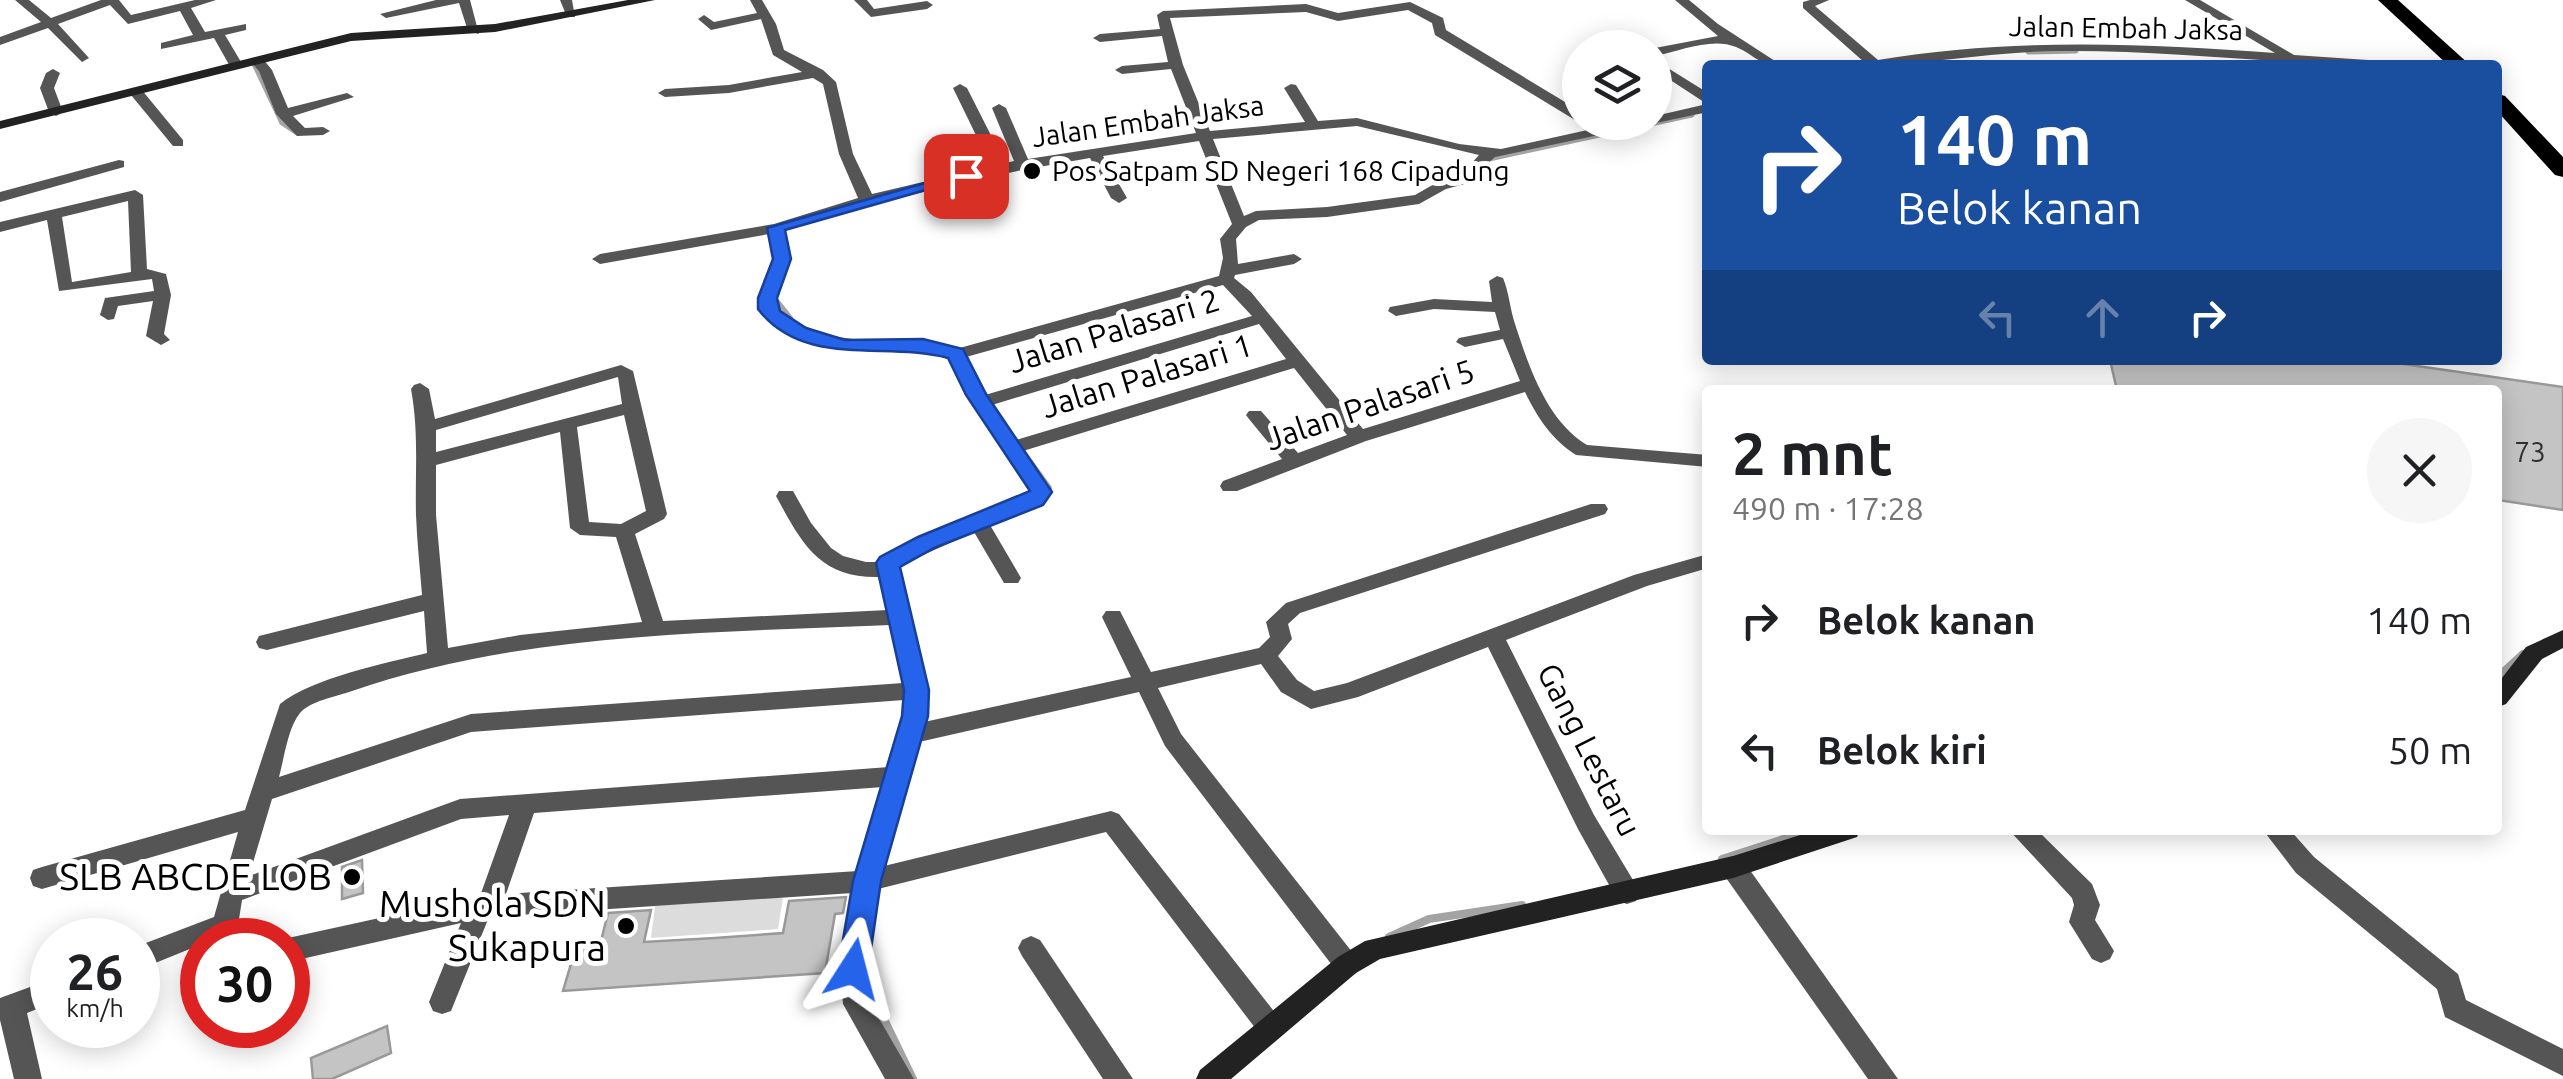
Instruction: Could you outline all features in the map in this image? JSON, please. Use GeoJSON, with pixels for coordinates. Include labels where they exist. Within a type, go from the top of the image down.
{"type":"FeatureCollection","features":[{"type":"Feature","properties":{"kind":"highway"},"geometry":{"type":"LineString","coordinates":[[2387,0],[2454,60]]}},
{"type":"Feature","properties":{"kind":"highway"},"geometry":{"type":"LineString","coordinates":[[2502,104],[2563,170]]}},
{"type":"Feature","properties":{"kind":"street"},"geometry":{"type":"LineString","coordinates":[[22,0],[82,58]]}},
{"type":"Feature","properties":{"kind":"street"},"geometry":{"type":"LineString","coordinates":[[0,41],[114,1],[126,20],[210,0]]}},
{"type":"Feature","properties":{"kind":"street"},"geometry":{"type":"LineString","coordinates":[[386,14],[418,4],[455,0]]}},
{"type":"Feature","properties":{"kind":"street"},"geometry":{"type":"LineString","coordinates":[[464,0],[474,30]]}},
{"type":"Feature","properties":{"kind":"street"},"geometry":{"type":"LineString","coordinates":[[0,125],[363,35],[474,30],[568,7],[649,0]]}},
{"type":"Feature","properties":{"kind":"street"},"geometry":{"type":"LineString","coordinates":[[756,0],[778,52],[818,73],[830,84],[846,154],[867,200]]}},
{"type":"Feature","properties":{"kind":"street"},"geometry":{"type":"LineString","coordinates":[[860,0],[872,14],[927,4]]}},
{"type":"Feature","properties":{"kind":"street"},"geometry":{"type":"LineString","coordinates":[[1681,0],[1766,60]]}},
{"type":"Feature","properties":{"kind":"street"},"geometry":{"type":"LineString","coordinates":[[1823,0],[1807,5],[1834,28],[1837,38],[1867,60]]}},
{"type":"Feature","properties":{"kind":"street"},"geometry":{"type":"LineString","coordinates":[[2191,0],[2204,10],[2252,30],[2289,57]]}},
{"type":"Feature","properties":{"kind":"street"},"geometry":{"type":"LineString","coordinates":[[1240,224],[1176,65],[1164,14],[1306,8],[1338,17],[1414,3],[1438,21],[1440,32],[1461,48],[1562,107]]}},
{"type":"Feature","properties":{"kind":"street"},"geometry":{"type":"LineString","coordinates":[[184,8],[201,37]]}},
{"type":"Feature","properties":{"kind":"street"},"geometry":{"type":"LineString","coordinates":[[704,19],[711,26],[764,15]]}},
{"type":"Feature","properties":{"kind":"street"},"geometry":{"type":"LineString","coordinates":[[166,46],[241,26]]}},
{"type":"Feature","properties":{"kind":"street"},"geometry":{"type":"LineString","coordinates":[[1100,38],[1166,32]]}},
{"type":"Feature","properties":{"kind":"street"},"geometry":{"type":"LineString","coordinates":[[218,33],[237,67]]}},
{"type":"Feature","properties":{"kind":"street"},"geometry":{"type":"LineString","coordinates":[[1672,48],[1715,39],[1738,43]]}},
{"type":"Feature","properties":{"kind":"street"},"geometry":{"type":"LineString","coordinates":[[2147,49],[2156,60]]}},
{"type":"Feature","properties":{"kind":"street","name":"Jalan Embah Jaksa"},"geometry":{"type":"LineString","coordinates":[[1910,60],[1987,52],[2147,49],[2319,60]]}},
{"type":"Feature","properties":{"kind":"street"},"geometry":{"type":"LineString","coordinates":[[258,62],[266,70],[283,114],[302,133],[323,130]]}},
{"type":"Feature","properties":{"kind":"street"},"geometry":{"type":"LineString","coordinates":[[1122,70],[1176,65]]}},
{"type":"Feature","properties":{"kind":"street"},"geometry":{"type":"LineString","coordinates":[[53,72],[47,88],[56,112]]}},
{"type":"Feature","properties":{"kind":"street"},"geometry":{"type":"LineString","coordinates":[[665,93],[730,89],[818,73]]}},
{"type":"Feature","properties":{"kind":"street"},"geometry":{"type":"LineString","coordinates":[[1672,76],[1702,96]]}},
{"type":"Feature","properties":{"kind":"street"},"geometry":{"type":"LineString","coordinates":[[960,88],[1000,168]]}},
{"type":"Feature","properties":{"kind":"street"},"geometry":{"type":"LineString","coordinates":[[1291,88],[1313,124]]}},
{"type":"Feature","properties":{"kind":"street"},"geometry":{"type":"LineString","coordinates":[[136,92],[178,143]]}},
{"type":"Feature","properties":{"kind":"street"},"geometry":{"type":"LineString","coordinates":[[283,114],[348,97]]}},
{"type":"Feature","properties":{"kind":"street"},"geometry":{"type":"LineString","coordinates":[[1000,108],[1023,164]]}},
{"type":"Feature","properties":{"kind":"street"},"geometry":{"type":"LineString","coordinates":[[1672,116],[1702,109]]}},
{"type":"Feature","properties":{"kind":"street","name":"Jalan Embah Jaksa"},"geometry":{"type":"LineString","coordinates":[[600,258],[776,228],[867,200],[1000,168],[1202,136],[1357,122],[1490,153],[1562,136]]}},
{"type":"Feature","properties":{"kind":"street"},"geometry":{"type":"LineString","coordinates":[[1094,152],[1119,198]]}},
{"type":"Feature","properties":{"kind":"street"},"geometry":{"type":"LineString","coordinates":[[1227,275],[1231,258],[1228,239],[1240,224],[1267,213],[1327,212],[1419,200],[1440,186],[1467,179],[1469,172],[1490,153]]}},
{"type":"Feature","properties":{"kind":"street"},"geometry":{"type":"LineString","coordinates":[[0,197],[119,164]]}},
{"type":"Feature","properties":{"kind":"street"},"geometry":{"type":"LineString","coordinates":[[0,227],[135,195],[139,275]]}},
{"type":"Feature","properties":{"kind":"street"},"geometry":{"type":"LineString","coordinates":[[54,212],[65,288],[152,273],[160,276],[163,295],[155,336],[161,340]]}},
{"type":"Feature","properties":{"kind":"street"},"geometry":{"type":"LineString","coordinates":[[776,228],[782,259],[767,308],[777,318],[799,332],[844,346],[923,345],[956,354],[1294,259]]}},
{"type":"Feature","properties":{"kind":"street"},"geometry":{"type":"LineString","coordinates":[[1227,275],[1359,437]]}},
{"type":"Feature","properties":{"kind":"street"},"geometry":{"type":"LineString","coordinates":[[117,280],[109,309],[163,295]]}},
{"type":"Feature","properties":{"kind":"street"},"geometry":{"type":"LineString","coordinates":[[1498,281],[1499,307],[1509,333],[1531,384],[1564,441],[1573,448],[1702,460]]}},
{"type":"Feature","properties":{"kind":"street"},"geometry":{"type":"LineString","coordinates":[[1396,311],[1434,304],[1499,307]]}},
{"type":"Feature","properties":{"kind":"street","name":"Jalan Palasari 2"},"geometry":{"type":"LineString","coordinates":[[982,402],[1262,318]]}},
{"type":"Feature","properties":{"kind":"street"},"geometry":{"type":"LineString","coordinates":[[1464,342],[1509,333]]}},
{"type":"Feature","properties":{"kind":"street"},"geometry":{"type":"LineString","coordinates":[[900,1079],[856,1004],[853,985],[867,881],[912,734],[916,690],[886,569],[891,559],[1041,494],[956,354]]}},
{"type":"Feature","properties":{"kind":"street","name":"Jalan Palasari 1"},"geometry":{"type":"LineString","coordinates":[[1014,448],[1296,361]]}},
{"type":"Feature","properties":{"kind":"street"},"geometry":{"type":"LineString","coordinates":[[426,428],[622,370],[627,376],[657,514],[624,531],[580,528],[568,424]]}},
{"type":"Feature","properties":{"kind":"street","name":"Jalan Palasari 5"},"geometry":{"type":"LineString","coordinates":[[1230,486],[1359,437],[1531,384]]}},
{"type":"Feature","properties":{"kind":"street"},"geometry":{"type":"LineString","coordinates":[[420,389],[426,428],[424,462],[438,656]]}},
{"type":"Feature","properties":{"kind":"street"},"geometry":{"type":"LineString","coordinates":[[424,462],[631,406]]}},
{"type":"Feature","properties":{"kind":"street"},"geometry":{"type":"LineString","coordinates":[[1255,415],[1294,461]]}},
{"type":"Feature","properties":{"kind":"street"},"geometry":{"type":"LineString","coordinates":[[786,496],[800,523],[838,564],[858,572],[886,569]]}},
{"type":"Feature","properties":{"kind":"street"},"geometry":{"type":"LineString","coordinates":[[912,734],[1266,655],[1282,638],[1277,622],[1292,608],[1598,509]]}},
{"type":"Feature","properties":{"kind":"street"},"geometry":{"type":"LineString","coordinates":[[979,524],[1011,578]]}},
{"type":"Feature","properties":{"kind":"street"},"geometry":{"type":"LineString","coordinates":[[624,531],[655,629]]}},
{"type":"Feature","properties":{"kind":"street"},"geometry":{"type":"LineString","coordinates":[[1266,655],[1288,686],[1311,700],[1350,691],[1642,580],[1702,563]]}},
{"type":"Feature","properties":{"kind":"street"},"geometry":{"type":"LineString","coordinates":[[268,642],[432,600]]}},
{"type":"Feature","properties":{"kind":"street"},"geometry":{"type":"LineString","coordinates":[[226,918],[252,818],[266,791],[288,710],[294,704],[438,656],[510,643],[655,629],[899,617]]}},
{"type":"Feature","properties":{"kind":"street"},"geometry":{"type":"LineString","coordinates":[[1113,617],[1173,740],[1347,964]]}},
{"type":"Feature","properties":{"kind":"street","name":"Gang Lestaru"},"geometry":{"type":"LineString","coordinates":[[1494,637],[1586,822],[1627,893]]}},
{"type":"Feature","properties":{"kind":"street"},"geometry":{"type":"LineString","coordinates":[[2502,693],[2534,653],[2563,638]]}},
{"type":"Feature","properties":{"kind":"street"},"geometry":{"type":"LineString","coordinates":[[266,791],[472,723],[916,690]]}},
{"type":"Feature","properties":{"kind":"street"},"geometry":{"type":"LineString","coordinates":[[231,894],[460,809],[897,776]]}},
{"type":"Feature","properties":{"kind":"street"},"geometry":{"type":"LineString","coordinates":[[442,1002],[525,804]]}},
{"type":"Feature","properties":{"kind":"street"},"geometry":{"type":"LineString","coordinates":[[42,878],[252,818]]}},
{"type":"Feature","properties":{"kind":"street"},"geometry":{"type":"LineString","coordinates":[[310,945],[485,906],[867,881],[1111,822],[1271,1028]]}},
{"type":"Feature","properties":{"kind":"street"},"geometry":{"type":"LineString","coordinates":[[1218,1077],[1347,964],[1393,942],[1734,867],[1833,835]]}},
{"type":"Feature","properties":{"kind":"street"},"geometry":{"type":"LineString","coordinates":[[2026,835],[2084,892],[2082,922],[2101,951]]}},
{"type":"Feature","properties":{"kind":"street"},"geometry":{"type":"LineString","coordinates":[[2279,835],[2305,865],[2449,983],[2450,1002],[2462,1014],[2563,1063]]}},
{"type":"Feature","properties":{"kind":"street"},"geometry":{"type":"LineString","coordinates":[[1734,867],[1884,1079]]}},
{"type":"Feature","properties":{"kind":"street"},"geometry":{"type":"LineString","coordinates":[[1030,948],[1119,1079]]}},
{"type":"Feature","properties":{"kind":"street"},"geometry":{"type":"LineString","coordinates":[[28,1079],[6,1008],[30,999]]}},
{"type":"Feature","properties":{"kind":"shaded area"},"geometry":{"type":"Polygon","coordinates":[[[783,897],[778,929],[651,938],[655,906],[783,897]]]}},
{"type":"Feature","properties":{"kind":"building"},"geometry":{"type":"Polygon","coordinates":[[[2111,365],[2411,365],[2563,387],[2563,510],[2502,501],[2502,385],[2116,385],[2111,365]]]}},
{"type":"Feature","properties":{"kind":"building","name":"SLB ABCDE LOB"},"geometry":{"type":"Polygon","coordinates":[[[362,860],[363,893],[342,899],[342,867],[362,860]]]}},
{"type":"Feature","properties":{"kind":"building"},"geometry":{"type":"Polygon","coordinates":[[[846,897],[843,913],[835,914],[825,973],[563,991],[576,947],[600,945],[608,913],[651,910],[644,942],[715,938],[783,933],[789,901],[846,897]]]}},
{"type":"Feature","properties":{"kind":"building"},"geometry":{"type":"Polygon","coordinates":[[[387,1026],[391,1053],[332,1079],[313,1079],[311,1058],[387,1026]]]}},
{"type":"Feature","properties":{"kind":"waterway"},"geometry":{"type":"LineString","coordinates":[[2028,52],[2076,51]]}},
{"type":"Feature","properties":{"kind":"waterway"},"geometry":{"type":"LineString","coordinates":[[254,64],[282,123],[297,133]]}},
{"type":"Feature","properties":{"kind":"waterway"},"geometry":{"type":"LineString","coordinates":[[1489,159],[1692,115]]}},
{"type":"Feature","properties":{"kind":"waterway"},"geometry":{"type":"LineString","coordinates":[[778,303],[790,318]]}},
{"type":"Feature","properties":{"kind":"waterway"},"geometry":{"type":"LineString","coordinates":[[917,344],[953,350]]}},
{"type":"Feature","properties":{"kind":"waterway"},"geometry":{"type":"LineString","coordinates":[[1030,462],[1049,488],[1045,497]]}},
{"type":"Feature","properties":{"kind":"waterway"},"geometry":{"type":"LineString","coordinates":[[2502,673],[2523,654]]}},
{"type":"Feature","properties":{"kind":"waterway"},"geometry":{"type":"LineString","coordinates":[[1722,859],[1796,835]]}},
{"type":"Feature","properties":{"kind":"waterway"},"geometry":{"type":"LineString","coordinates":[[1389,937],[1429,919],[1522,905]]}},
{"type":"Feature","properties":{"kind":"waterway"},"geometry":{"type":"LineString","coordinates":[[866,966],[868,986],[913,1079]]}},
{"type":"Feature","properties":{"kind":"place","name":"Pos Satpam SD Negeri 168 Cipadung"},"geometry":{"type":"Point","coordinates":[1032,171]}},
{"type":"Feature","properties":{"kind":"place","name":"SLB ABCDE LOB"},"geometry":{"type":"Point","coordinates":[352,877]}},
{"type":"Feature","properties":{"kind":"place","name":"Mushola SDN Sukapura"},"geometry":{"type":"Point","coordinates":[626,926]}},
{"type":"Feature","properties":{"kind":"route"},"geometry":{"type":"LineString","coordinates":[[853,969],[867,881],[915,716],[916,690],[886,569],[888,563],[926,543],[1035,500],[1042,492],[976,395],[956,354],[923,345],[844,346],[799,332],[773,315],[767,309],[767,298],[782,259],[776,228],[966,176]]}}]}
